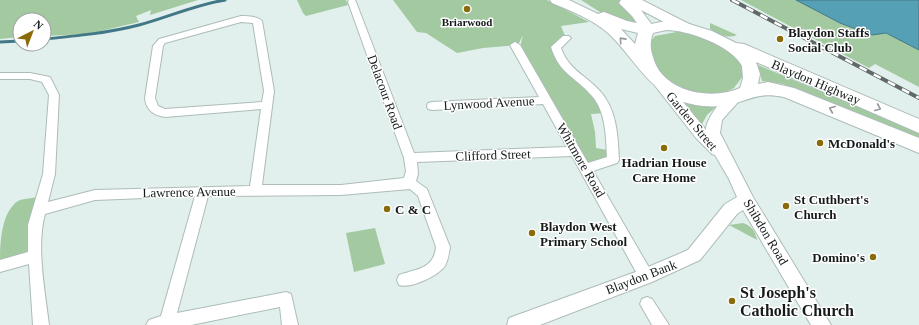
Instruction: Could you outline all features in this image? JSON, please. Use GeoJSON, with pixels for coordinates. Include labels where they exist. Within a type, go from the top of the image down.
{"type":"FeatureCollection","features":[{"type":"Feature","properties":{"kind":"main road"},"geometry":{"type":"LineString","coordinates":[[557,0],[595,18],[613,30],[661,84],[675,93],[695,99],[716,101],[740,95],[752,79],[748,62],[728,45],[688,28],[632,0]]}},
{"type":"Feature","properties":{"kind":"main road"},"geometry":{"type":"LineString","coordinates":[[575,0],[612,20],[629,26],[648,30],[674,26],[688,28]]}},
{"type":"Feature","properties":{"kind":"main road"},"geometry":{"type":"LineString","coordinates":[[622,0],[637,13],[648,30]]}},
{"type":"Feature","properties":{"kind":"main road"},"geometry":{"type":"LineString","coordinates":[[648,30],[644,35],[643,43],[648,69]]}},
{"type":"Feature","properties":{"kind":"main road","name":"Blaydon Highway"},"geometry":{"type":"LineString","coordinates":[[713,38],[919,126]]}},
{"type":"Feature","properties":{"kind":"main road","name":"Blaydon Highway"},"geometry":{"type":"LineString","coordinates":[[740,95],[768,88],[788,92],[919,146]]}},
{"type":"Feature","properties":{"kind":"street","name":"Delacour Road"},"geometry":{"type":"LineString","coordinates":[[352,2],[410,158],[412,179],[408,183]]}},
{"type":"Feature","properties":{"kind":"street"},"geometry":{"type":"LineString","coordinates":[[255,190],[270,88],[257,21],[241,19],[168,38],[162,41],[158,46],[150,98],[152,106],[155,110],[165,112],[267,105]]}},
{"type":"Feature","properties":{"kind":"street"},"geometry":{"type":"LineString","coordinates":[[566,38],[556,47],[558,55],[570,73],[601,100],[611,126],[614,160],[586,169]]}},
{"type":"Feature","properties":{"kind":"street","name":"Whitmore Road"},"geometry":{"type":"LineString","coordinates":[[515,45],[646,276]]}},
{"type":"Feature","properties":{"kind":"street"},"geometry":{"type":"LineString","coordinates":[[0,76],[30,76],[46,79],[54,95],[49,174],[35,225],[35,256],[41,325]]}},
{"type":"Feature","properties":{"kind":"street","name":"Garden Street"},"geometry":{"type":"LineString","coordinates":[[661,84],[701,134],[724,158]]}},
{"type":"Feature","properties":{"kind":"street","name":"Garden Street"},"geometry":{"type":"LineString","coordinates":[[724,158],[713,133],[713,127],[716,118],[740,95]]}},
{"type":"Feature","properties":{"kind":"street","name":"Lynwood Avenue"},"geometry":{"type":"LineString","coordinates":[[432,106],[546,100]]}},
{"type":"Feature","properties":{"kind":"street","name":"Clifford Street"},"geometry":{"type":"LineString","coordinates":[[410,158],[576,151]]}},
{"type":"Feature","properties":{"kind":"street","name":"Shibdon Road"},"geometry":{"type":"LineString","coordinates":[[724,158],[736,177],[746,200],[822,325]]}},
{"type":"Feature","properties":{"kind":"street"},"geometry":{"type":"LineString","coordinates":[[404,280],[426,274],[441,260],[443,254],[443,247],[423,193],[414,185],[408,183]]}},
{"type":"Feature","properties":{"kind":"street","name":"Lawrence Avenue"},"geometry":{"type":"LineString","coordinates":[[39,210],[95,195],[203,191],[341,190],[408,183]]}},
{"type":"Feature","properties":{"kind":"street"},"geometry":{"type":"LineString","coordinates":[[203,191],[160,324],[286,300],[290,325]]}},
{"type":"Feature","properties":{"kind":"street","name":"Blaydon Bank"},"geometry":{"type":"LineString","coordinates":[[516,325],[646,276],[694,255],[731,209],[746,200]]}},
{"type":"Feature","properties":{"kind":"street"},"geometry":{"type":"LineString","coordinates":[[0,266],[35,256]]}},
{"type":"Feature","properties":{"kind":"street"},"geometry":{"type":"LineString","coordinates":[[647,304],[661,325]]}},
{"type":"Feature","properties":{"kind":"green space"},"geometry":{"type":"Polygon","coordinates":[[[0,0],[198,0],[150,15],[151,10],[136,16],[139,22],[88,34],[52,36],[52,12],[12,12],[12,38],[0,39],[0,0]]]}},
{"type":"Feature","properties":{"kind":"green space"},"geometry":{"type":"Polygon","coordinates":[[[297,0],[346,0],[348,5],[306,16],[297,0]]]}},
{"type":"Feature","properties":{"kind":"green space"},"geometry":{"type":"Polygon","coordinates":[[[393,0],[547,0],[589,22],[561,26],[566,38],[556,47],[558,55],[594,92],[606,113],[591,114],[595,132],[596,148],[613,151],[613,160],[586,169],[521,48],[523,35],[518,45],[483,48],[457,53],[426,33],[417,32],[393,0]]]}},
{"type":"Feature","properties":{"kind":"green space"},"geometry":{"type":"Polygon","coordinates":[[[581,0],[621,0],[648,30],[622,26],[581,0]]]}},
{"type":"Feature","properties":{"kind":"green space"},"geometry":{"type":"Polygon","coordinates":[[[741,0],[796,0],[840,23],[871,35],[886,33],[919,50],[919,87],[875,64],[869,68],[741,0]]]}},
{"type":"Feature","properties":{"kind":"green space"},"geometry":{"type":"Polygon","coordinates":[[[710,23],[737,35],[730,37],[720,35],[710,29],[710,23]]]}},
{"type":"Feature","properties":{"kind":"green space"},"geometry":{"type":"Polygon","coordinates":[[[682,31],[707,39],[725,49],[738,61],[742,67],[743,76],[734,88],[722,94],[704,96],[671,85],[655,68],[651,56],[650,42],[655,36],[682,31]]]}},
{"type":"Feature","properties":{"kind":"green space"},"geometry":{"type":"Polygon","coordinates":[[[758,65],[919,132],[919,142],[783,84],[762,81],[758,65]]]}},
{"type":"Feature","properties":{"kind":"green space"},"geometry":{"type":"Polygon","coordinates":[[[681,101],[716,107],[707,115],[702,124],[681,101]]]}},
{"type":"Feature","properties":{"kind":"green space"},"geometry":{"type":"Polygon","coordinates":[[[42,196],[35,256],[0,266],[2,231],[4,222],[12,206],[23,199],[42,196]]]}},
{"type":"Feature","properties":{"kind":"green space"},"geometry":{"type":"Polygon","coordinates":[[[743,223],[753,229],[757,240],[729,225],[743,223]]]}},
{"type":"Feature","properties":{"kind":"green space"},"geometry":{"type":"Polygon","coordinates":[[[375,228],[385,264],[354,272],[346,233],[375,228]]]}},
{"type":"Feature","properties":{"kind":"water"},"geometry":{"type":"Polygon","coordinates":[[[796,0],[919,0],[919,50],[886,33],[872,35],[840,23],[796,0]]]}},
{"type":"Feature","properties":{"kind":"waterway"},"geometry":{"type":"LineString","coordinates":[[52,38],[92,34],[127,28],[182,11],[225,0]]}},
{"type":"Feature","properties":{"kind":"waterway"},"geometry":{"type":"LineString","coordinates":[[0,42],[12,41]]}},
{"type":"Feature","properties":{"kind":"railway"},"geometry":{"type":"LineString","coordinates":[[732,0],[919,98]]}},
{"type":"Feature","properties":{"kind":"place","name":"Briarwood"},"geometry":{"type":"Point","coordinates":[467,9]}},
{"type":"Feature","properties":{"kind":"place","name":"Blaydon Staffs Social Club"},"geometry":{"type":"Point","coordinates":[780,39]}},
{"type":"Feature","properties":{"kind":"place","name":"McDonald's"},"geometry":{"type":"Point","coordinates":[820,143]}},
{"type":"Feature","properties":{"kind":"place","name":"Hadrian House Care Home"},"geometry":{"type":"Point","coordinates":[664,148]}},
{"type":"Feature","properties":{"kind":"place","name":"St Cuthbert's Church"},"geometry":{"type":"Point","coordinates":[786,206]}},
{"type":"Feature","properties":{"kind":"place","name":"C & C"},"geometry":{"type":"Point","coordinates":[387,209]}},
{"type":"Feature","properties":{"kind":"place","name":"Blaydon West Primary School"},"geometry":{"type":"Point","coordinates":[532,233]}},
{"type":"Feature","properties":{"kind":"place","name":"Domino's"},"geometry":{"type":"Point","coordinates":[873,257]}},
{"type":"Feature","properties":{"kind":"place","name":"St Joseph's Catholic Church"},"geometry":{"type":"Point","coordinates":[732,301]}}]}
